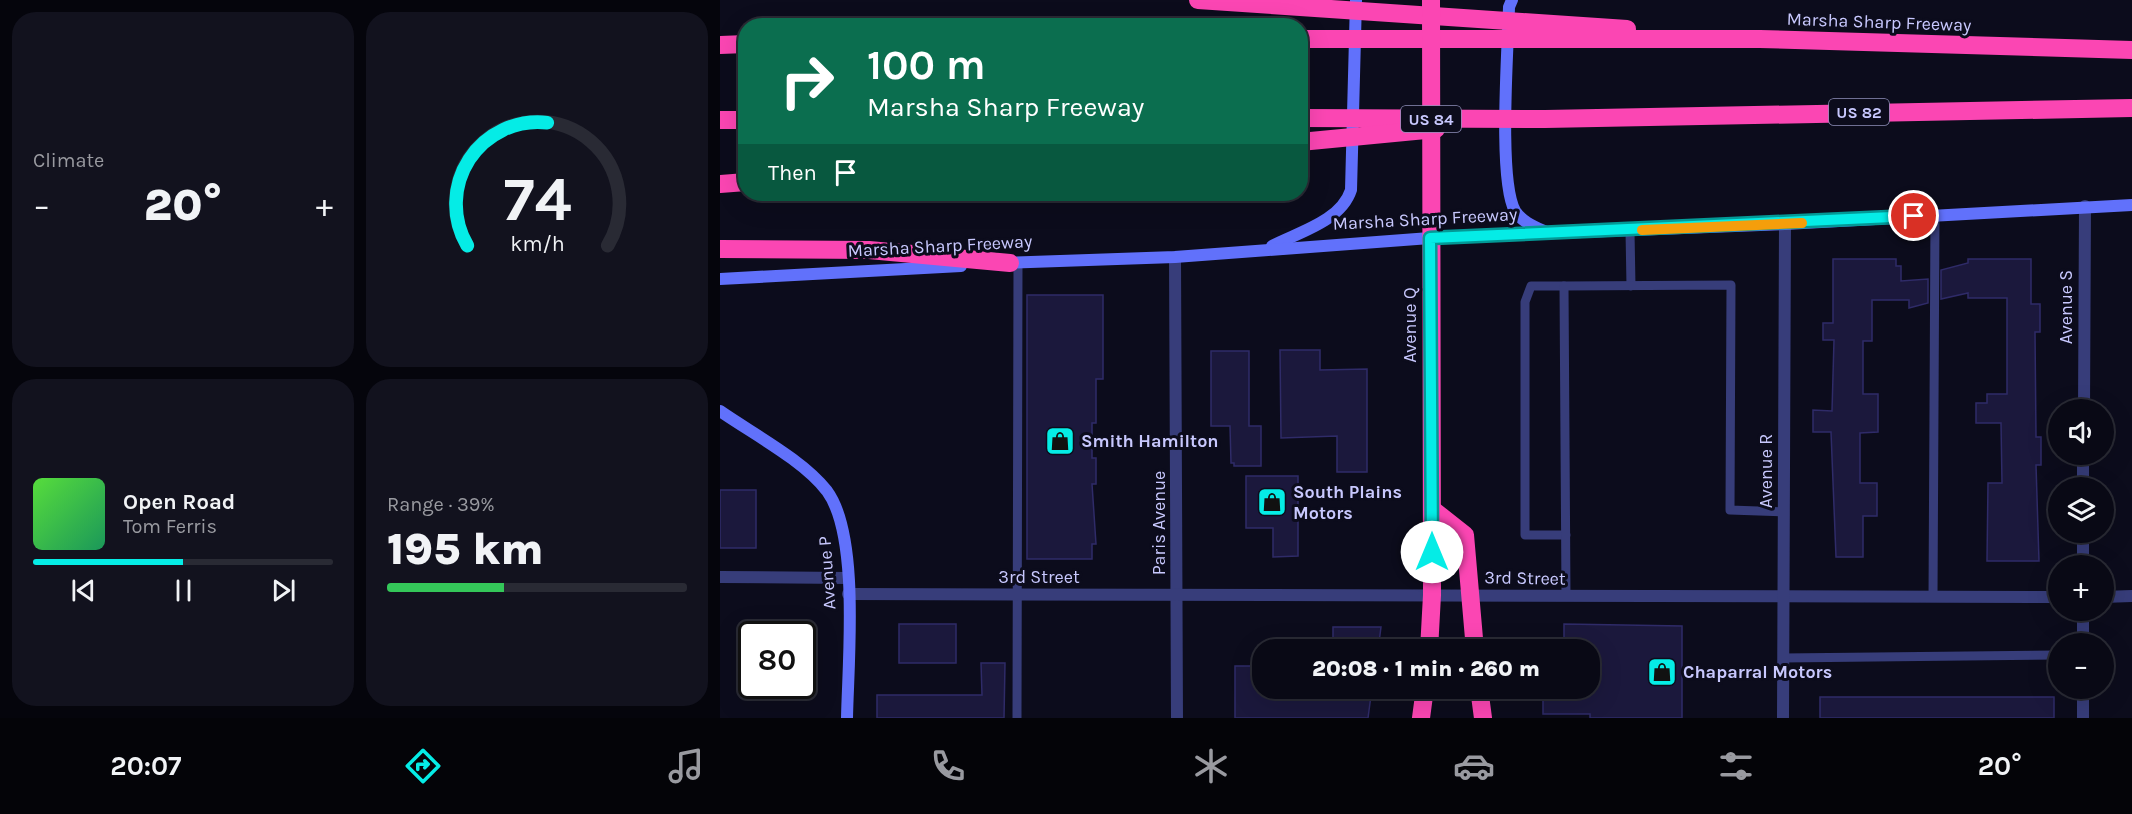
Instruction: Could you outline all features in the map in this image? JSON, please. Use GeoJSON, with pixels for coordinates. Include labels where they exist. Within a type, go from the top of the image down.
{"type":"FeatureCollection","features":[{"type":"Feature","properties":{"kind":"highway"},"geometry":{"type":"LineString","coordinates":[[1198,0],[1586,32]]}},
{"type":"Feature","properties":{"kind":"highway","name":"Avenue Q"},"geometry":{"type":"LineString","coordinates":[[1430,639],[1432,595],[1431,0]]}},
{"type":"Feature","properties":{"kind":"highway"},"geometry":{"type":"LineString","coordinates":[[1308,39],[1586,32]]}},
{"type":"Feature","properties":{"kind":"highway","name":"Marsha Sharp Freeway"},"geometry":{"type":"LineString","coordinates":[[1586,32],[2132,50]]}},
{"type":"Feature","properties":{"kind":"highway"},"geometry":{"type":"LineString","coordinates":[[720,45],[738,44]]}},
{"type":"Feature","properties":{"kind":"highway","name":"US 82"},"geometry":{"type":"LineString","coordinates":[[1308,118],[1545,119],[2132,108]]}},
{"type":"Feature","properties":{"kind":"highway"},"geometry":{"type":"LineString","coordinates":[[1308,140],[1545,119]]}},
{"type":"Feature","properties":{"kind":"highway"},"geometry":{"type":"LineString","coordinates":[[720,120],[738,120]]}},
{"type":"Feature","properties":{"kind":"highway"},"geometry":{"type":"LineString","coordinates":[[720,184],[738,183]]}},
{"type":"Feature","properties":{"kind":"highway"},"geometry":{"type":"LineString","coordinates":[[720,249],[869,250],[1014,263]]}},
{"type":"Feature","properties":{"kind":"highway"},"geometry":{"type":"LineString","coordinates":[[1432,509],[1466,534],[1474,639]]}},
{"type":"Feature","properties":{"kind":"highway"},"geometry":{"type":"LineString","coordinates":[[1421,718],[1424,699]]}},
{"type":"Feature","properties":{"kind":"highway"},"geometry":{"type":"LineString","coordinates":[[1480,699],[1483,718]]}},
{"type":"Feature","properties":{"kind":"main road"},"geometry":{"type":"LineString","coordinates":[[1266,250],[1338,212],[1347,202],[1351,190],[1356,0]]}},
{"type":"Feature","properties":{"kind":"main road"},"geometry":{"type":"LineString","coordinates":[[1512,0],[1509,7],[1508,185],[1516,212],[1528,224],[1549,234]]}},
{"type":"Feature","properties":{"kind":"main road","name":"Marsha Sharp Freeway"},"geometry":{"type":"LineString","coordinates":[[720,279],[1175,257],[1430,238],[1785,224],[2132,205]]}},
{"type":"Feature","properties":{"kind":"main road","name":"Avenue P"},"geometry":{"type":"LineString","coordinates":[[720,411],[805,470],[827,492],[841,521],[848,578],[847,718]]}},
{"type":"Feature","properties":{"kind":"street","name":"Avenue S"},"geometry":{"type":"LineString","coordinates":[[2084,399],[2085,206]]}},
{"type":"Feature","properties":{"kind":"street","name":"Avenue R"},"geometry":{"type":"LineString","coordinates":[[1783,718],[1785,224]]}},
{"type":"Feature","properties":{"kind":"street","name":"Paris Avenue"},"geometry":{"type":"LineString","coordinates":[[1175,257],[1177,718]]}},
{"type":"Feature","properties":{"kind":"street"},"geometry":{"type":"LineString","coordinates":[[720,577],[848,578]]}},
{"type":"Feature","properties":{"kind":"street","name":"3rd Street"},"geometry":{"type":"LineString","coordinates":[[848,594],[2048,597]]}},
{"type":"Feature","properties":{"kind":"street"},"geometry":{"type":"LineString","coordinates":[[2114,597],[2132,597]]}},
{"type":"Feature","properties":{"kind":"street"},"geometry":{"type":"LineString","coordinates":[[2083,699],[2083,718]]}},
{"type":"Feature","properties":{"kind":"lane"},"geometry":{"type":"LineString","coordinates":[[1933,597],[1935,215]]}},
{"type":"Feature","properties":{"kind":"lane"},"geometry":{"type":"LineString","coordinates":[[1630,231],[1631,286]]}},
{"type":"Feature","properties":{"kind":"lane"},"geometry":{"type":"LineString","coordinates":[[1014,263],[1017,718]]}},
{"type":"Feature","properties":{"kind":"lane"},"geometry":{"type":"LineString","coordinates":[[1566,535],[1526,535],[1525,302],[1532,286],[1731,285],[1730,510],[1784,512]]}},
{"type":"Feature","properties":{"kind":"lane"},"geometry":{"type":"LineString","coordinates":[[1564,286],[1566,596]]}},
{"type":"Feature","properties":{"kind":"lane"},"geometry":{"type":"LineString","coordinates":[[1783,658],[2048,655]]}},
{"type":"Feature","properties":{"kind":"building"},"geometry":{"type":"Polygon","coordinates":[[[1833,259],[1896,259],[1896,266],[1901,266],[1901,281],[1928,279],[1928,303],[1909,308],[1909,300],[1872,300],[1872,341],[1863,341],[1863,394],[1878,394],[1878,432],[1860,433],[1860,483],[1877,483],[1877,516],[1863,516],[1863,557],[1836,557],[1831,432],[1813,432],[1813,410],[1832,411],[1834,340],[1823,340],[1823,323],[1833,323],[1833,259]]]}},
{"type":"Feature","properties":{"kind":"building"},"geometry":{"type":"Polygon","coordinates":[[[1968,259],[2031,259],[2031,304],[2040,304],[2040,332],[2035,332],[2036,437],[2041,437],[2041,465],[2036,465],[2039,561],[1987,561],[1988,483],[2002,483],[2001,423],[1976,423],[1976,403],[1987,403],[1987,394],[2007,394],[2007,298],[1968,298],[1968,293],[1941,299],[1941,270],[1968,263],[1968,259]]]}},
{"type":"Feature","properties":{"kind":"building","name":"Smith Hamilton"},"geometry":{"type":"Polygon","coordinates":[[[1027,295],[1103,295],[1103,379],[1096,379],[1096,423],[1092,423],[1092,458],[1096,458],[1096,484],[1092,484],[1096,544],[1092,544],[1092,559],[1027,559],[1027,295]]]}},
{"type":"Feature","properties":{"kind":"building"},"geometry":{"type":"Polygon","coordinates":[[[1280,350],[1320,350],[1320,370],[1367,369],[1367,472],[1337,472],[1337,436],[1281,438],[1280,350]]]}},
{"type":"Feature","properties":{"kind":"building"},"geometry":{"type":"Polygon","coordinates":[[[1211,351],[1249,351],[1249,426],[1261,426],[1261,466],[1234,466],[1234,463],[1231,463],[1230,426],[1211,426],[1211,351]]]}},
{"type":"Feature","properties":{"kind":"building","name":"South Plains Motors"},"geometry":{"type":"Polygon","coordinates":[[[1246,476],[1298,476],[1298,556],[1273,557],[1273,528],[1246,528],[1246,476]]]}},
{"type":"Feature","properties":{"kind":"building"},"geometry":{"type":"Polygon","coordinates":[[[720,490],[756,490],[756,548],[720,548],[720,490]]]}},
{"type":"Feature","properties":{"kind":"building"},"geometry":{"type":"Polygon","coordinates":[[[899,624],[956,624],[956,663],[899,663],[899,624]]]}},
{"type":"Feature","properties":{"kind":"building"},"geometry":{"type":"Polygon","coordinates":[[[1564,624],[1682,626],[1682,718],[1590,718],[1590,714],[1543,714],[1543,699],[1600,699],[1600,639],[1564,639],[1564,624]]]}},
{"type":"Feature","properties":{"kind":"building"},"geometry":{"type":"Polygon","coordinates":[[[1333,627],[1381,627],[1379,639],[1333,639],[1333,627]]]}},
{"type":"Feature","properties":{"kind":"building"},"geometry":{"type":"Polygon","coordinates":[[[981,663],[1005,663],[1004,718],[877,718],[877,695],[982,695],[981,663]]]}},
{"type":"Feature","properties":{"kind":"building"},"geometry":{"type":"Polygon","coordinates":[[[1235,666],[1252,666],[1252,699],[1371,699],[1368,718],[1235,718],[1235,666]]]}},
{"type":"Feature","properties":{"kind":"building"},"geometry":{"type":"Polygon","coordinates":[[[1820,697],[2048,697],[2048,699],[2054,699],[2054,718],[1820,718],[1820,697]]]}},
{"type":"Feature","properties":{"kind":"slow traffic"},"geometry":{"type":"LineString","coordinates":[[1642,230],[1802,223]]}},
{"type":"Feature","properties":{"kind":"place","name":"Smith Hamilton"},"geometry":{"type":"Point","coordinates":[1060,441]}},
{"type":"Feature","properties":{"kind":"place","name":"South Plains Motors"},"geometry":{"type":"Point","coordinates":[1272,502]}},
{"type":"Feature","properties":{"kind":"place","name":"Chaparral Motors"},"geometry":{"type":"Point","coordinates":[1662,672]}},
{"type":"Feature","properties":{"kind":"route"},"geometry":{"type":"LineString","coordinates":[[1432,552],[1430,238],[1785,224],[1914,216]]}}]}
